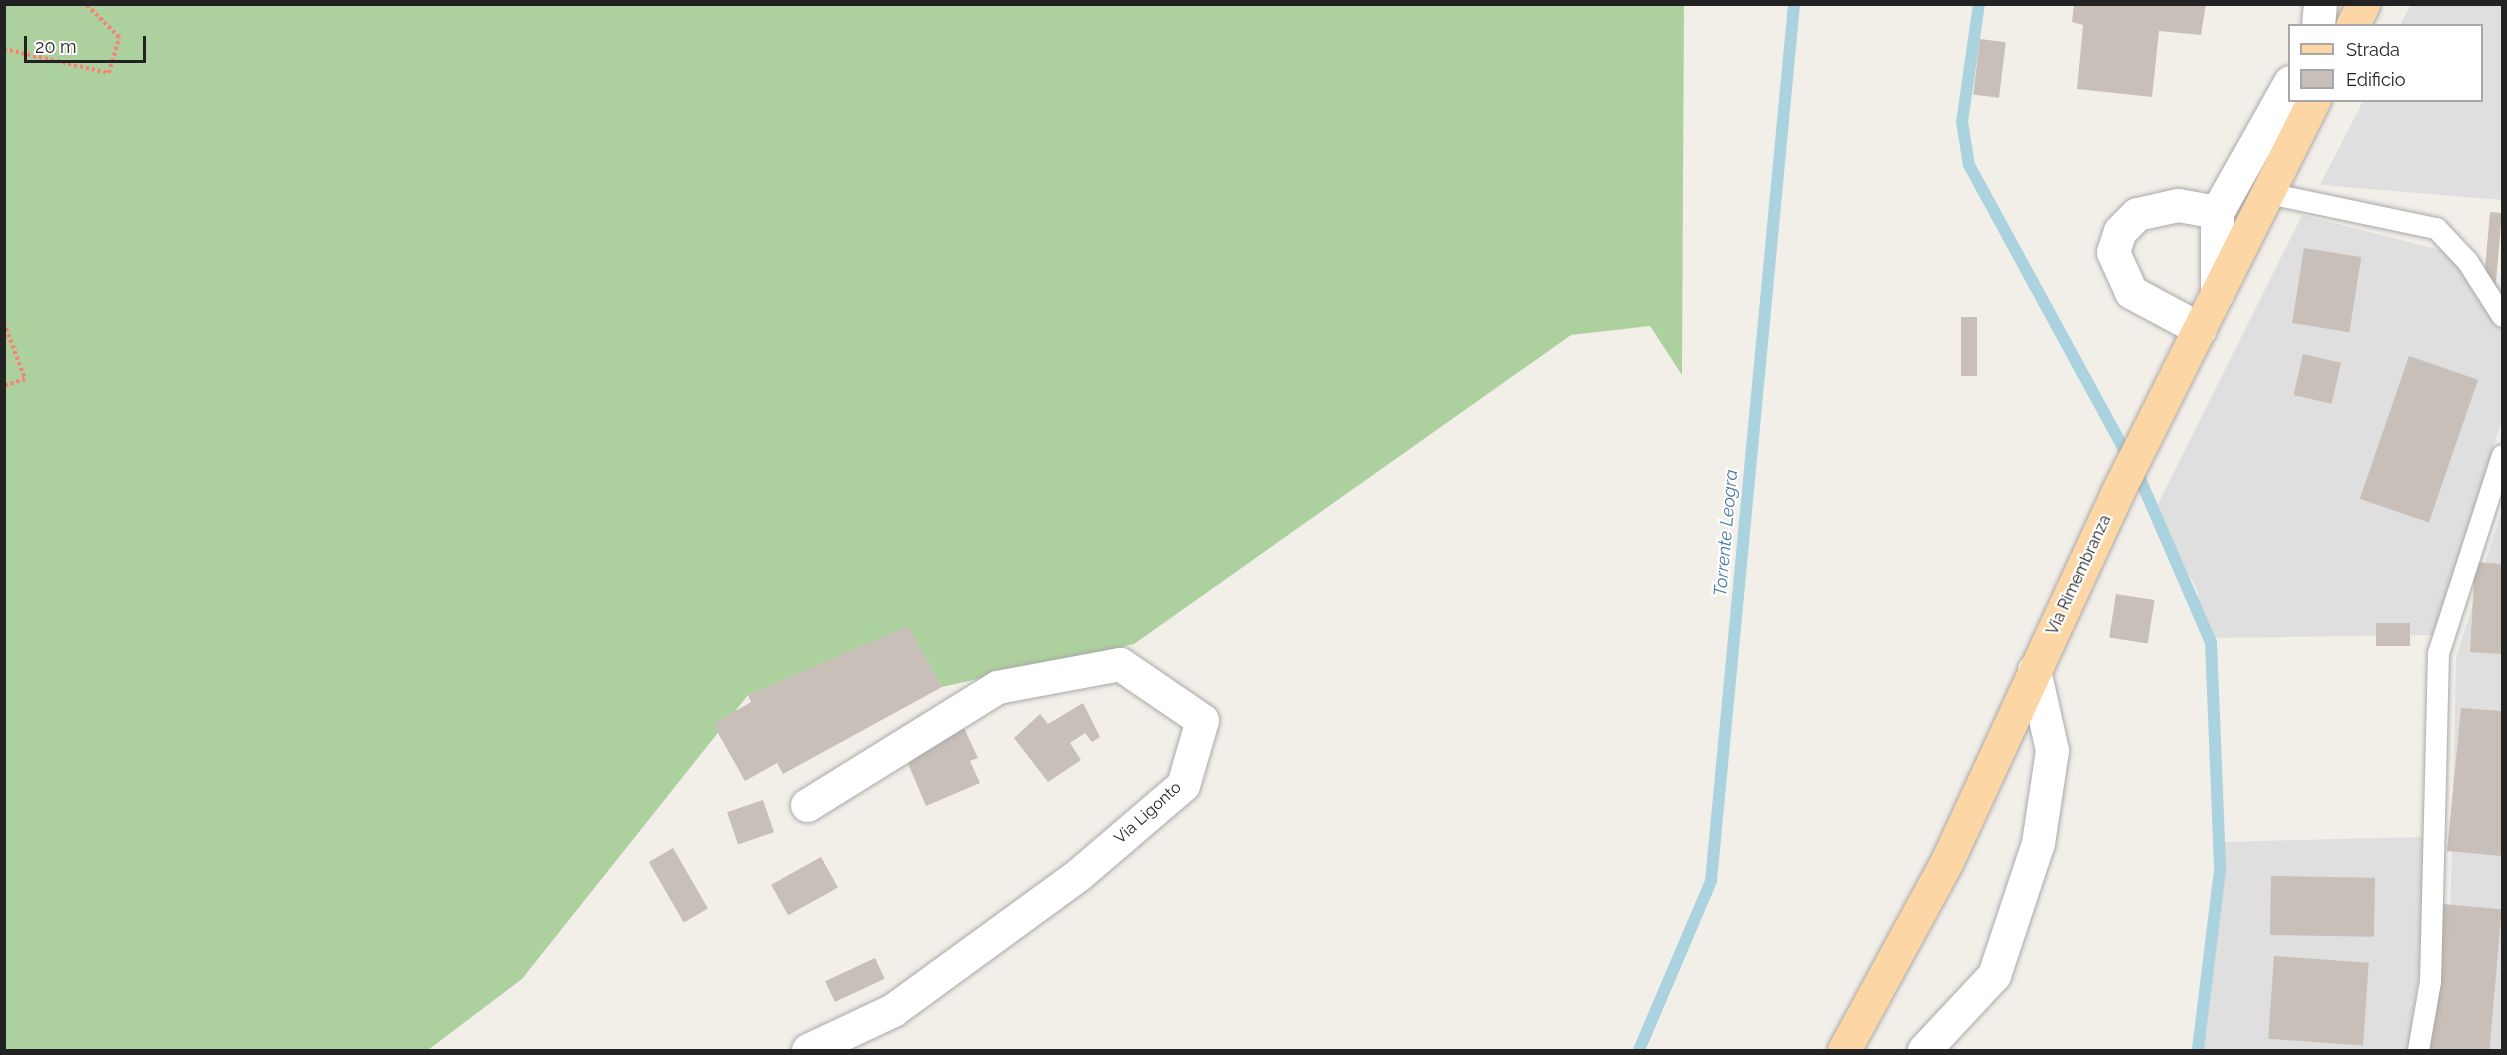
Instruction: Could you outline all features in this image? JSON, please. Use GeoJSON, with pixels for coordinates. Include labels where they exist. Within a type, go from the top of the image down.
{"type":"FeatureCollection","features":[{"type":"Feature","properties":{"kind":"main road"},"geometry":{"type":"LineString","coordinates":[[2353,24],[2363,4]]}},
{"type":"Feature","properties":{"kind":"main road","name":"Via Rimembranza"},"geometry":{"type":"LineString","coordinates":[[1844,1050],[1947,861],[2117,492],[2313,102]]}},
{"type":"Feature","properties":{"kind":"street"},"geometry":{"type":"LineString","coordinates":[[2318,24],[2320,4]]}},
{"type":"Feature","properties":{"kind":"street"},"geometry":{"type":"LineString","coordinates":[[2217,294],[2217,212],[2288,84]]}},
{"type":"Feature","properties":{"kind":"street"},"geometry":{"type":"LineString","coordinates":[[2200,328],[2132,292],[2118,272],[2113,252],[2120,231],[2137,214],[2178,205],[2217,212]]}},
{"type":"Feature","properties":{"kind":"street","name":"Via Ligonto"},"geometry":{"type":"LineString","coordinates":[[807,805],[997,687],[1120,664],[1202,720],[1183,785],[1078,875],[893,1010],[808,1050]]}},
{"type":"Feature","properties":{"kind":"street"},"geometry":{"type":"LineString","coordinates":[[1924,1050],[1994,975],[2038,843],[2052,750],[2034,670]]}},
{"type":"Feature","properties":{"kind":"lane"},"geometry":{"type":"LineString","coordinates":[[2268,193],[2436,228],[2467,261],[2502,316]]}},
{"type":"Feature","properties":{"kind":"lane"},"geometry":{"type":"LineString","coordinates":[[2418,1050],[2430,981],[2438,653],[2502,455]]}},
{"type":"Feature","properties":{"kind":"path"},"geometry":{"type":"LineString","coordinates":[[4,49],[109,73],[119,37],[86,4]]}},
{"type":"Feature","properties":{"kind":"path"},"geometry":{"type":"LineString","coordinates":[[4,323],[25,379],[4,386]]}},
{"type":"Feature","properties":{"kind":"shaded area"},"geometry":{"type":"Polygon","coordinates":[[[2411,4],[2502,5],[2502,200],[2320,185],[2362,102],[2483,102],[2483,24],[2401,24],[2411,4]]]}},
{"type":"Feature","properties":{"kind":"shaded area"},"geometry":{"type":"Polygon","coordinates":[[[2302,215],[2460,255],[2502,288],[2502,420],[2434,635],[2209,638],[2196,587],[2152,516],[2302,215]]]}},
{"type":"Feature","properties":{"kind":"shaded area"},"geometry":{"type":"Polygon","coordinates":[[[2502,509],[2502,1050],[2428,1050],[2443,997],[2450,930],[2456,658],[2502,509]]]}},
{"type":"Feature","properties":{"kind":"shaded area"},"geometry":{"type":"Polygon","coordinates":[[[2424,837],[2420,964],[2408,1050],[2203,1050],[2219,842],[2424,837]]]}},
{"type":"Feature","properties":{"kind":"green space"},"geometry":{"type":"Polygon","coordinates":[[[5,5],[1684,5],[1682,375],[1650,326],[1571,335],[1134,644],[942,687],[908,627],[748,695],[522,979],[428,1050],[5,1050],[5,5]]]}},
{"type":"Feature","properties":{"kind":"building"},"geometry":{"type":"Polygon","coordinates":[[[2074,4],[2206,4],[2201,35],[2159,31],[2152,97],[2077,89],[2083,25],[2072,22],[2074,4]]]}},
{"type":"Feature","properties":{"kind":"building"},"geometry":{"type":"Polygon","coordinates":[[[1980,39],[2006,42],[1999,98],[1973,95],[1980,39]]]}},
{"type":"Feature","properties":{"kind":"building"},"geometry":{"type":"Polygon","coordinates":[[[2490,212],[2502,213],[2495,292],[2483,291],[2490,212]]]}},
{"type":"Feature","properties":{"kind":"building"},"geometry":{"type":"Polygon","coordinates":[[[2304,248],[2361,257],[2349,332],[2292,323],[2304,248]]]}},
{"type":"Feature","properties":{"kind":"building"},"geometry":{"type":"Polygon","coordinates":[[[1961,317],[1977,317],[1977,376],[1961,376],[1961,317]]]}},
{"type":"Feature","properties":{"kind":"building"},"geometry":{"type":"Polygon","coordinates":[[[2303,354],[2341,363],[2332,404],[2294,395],[2303,354]]]}},
{"type":"Feature","properties":{"kind":"building"},"geometry":{"type":"Polygon","coordinates":[[[2409,356],[2478,380],[2429,523],[2360,499],[2409,356]]]}},
{"type":"Feature","properties":{"kind":"building"},"geometry":{"type":"Polygon","coordinates":[[[2475,562],[2502,564],[2502,654],[2470,652],[2475,562]]]}},
{"type":"Feature","properties":{"kind":"building"},"geometry":{"type":"Polygon","coordinates":[[[2116,594],[2155,600],[2148,644],[2109,637],[2116,594]]]}},
{"type":"Feature","properties":{"kind":"building"},"geometry":{"type":"Polygon","coordinates":[[[2376,623],[2410,623],[2410,646],[2376,646],[2376,623]]]}},
{"type":"Feature","properties":{"kind":"building"},"geometry":{"type":"Polygon","coordinates":[[[908,626],[942,687],[783,774],[777,763],[745,781],[713,724],[751,702],[748,695],[908,626]]]}},
{"type":"Feature","properties":{"kind":"building"},"geometry":{"type":"Polygon","coordinates":[[[1083,703],[1100,737],[1092,742],[1085,733],[1070,743],[1081,760],[1048,782],[1014,738],[1040,714],[1048,724],[1083,703]]]}},
{"type":"Feature","properties":{"kind":"building"},"geometry":{"type":"Polygon","coordinates":[[[2461,708],[2502,711],[2502,856],[2447,851],[2461,708]]]}},
{"type":"Feature","properties":{"kind":"building"},"geometry":{"type":"Polygon","coordinates":[[[964,728],[978,758],[970,761],[980,783],[926,806],[904,754],[964,728]]]}},
{"type":"Feature","properties":{"kind":"building"},"geometry":{"type":"Polygon","coordinates":[[[763,800],[774,832],[738,845],[727,812],[763,800]]]}},
{"type":"Feature","properties":{"kind":"building"},"geometry":{"type":"Polygon","coordinates":[[[673,848],[708,909],[684,923],[649,862],[673,848]]]}},
{"type":"Feature","properties":{"kind":"building"},"geometry":{"type":"Polygon","coordinates":[[[821,857],[838,888],[788,915],[771,885],[821,857]]]}},
{"type":"Feature","properties":{"kind":"building"},"geometry":{"type":"Polygon","coordinates":[[[2271,876],[2375,878],[2374,937],[2270,935],[2271,876]]]}},
{"type":"Feature","properties":{"kind":"building"},"geometry":{"type":"Polygon","coordinates":[[[2442,904],[2502,909],[2489,1050],[2429,1048],[2442,904]]]}},
{"type":"Feature","properties":{"kind":"building"},"geometry":{"type":"Polygon","coordinates":[[[2274,956],[2369,963],[2363,1045],[2268,1039],[2274,956]]]}},
{"type":"Feature","properties":{"kind":"building"},"geometry":{"type":"Polygon","coordinates":[[[875,958],[885,979],[835,1002],[825,981],[875,958]]]}},
{"type":"Feature","properties":{"kind":"waterway","name":"Torrente Leogra"},"geometry":{"type":"LineString","coordinates":[[1639,1050],[1711,881],[1794,4]]}},
{"type":"Feature","properties":{"kind":"waterway"},"geometry":{"type":"LineString","coordinates":[[1979,4],[1962,122],[1969,165],[2140,479],[2211,642],[2220,870],[2198,1050]]}}]}
